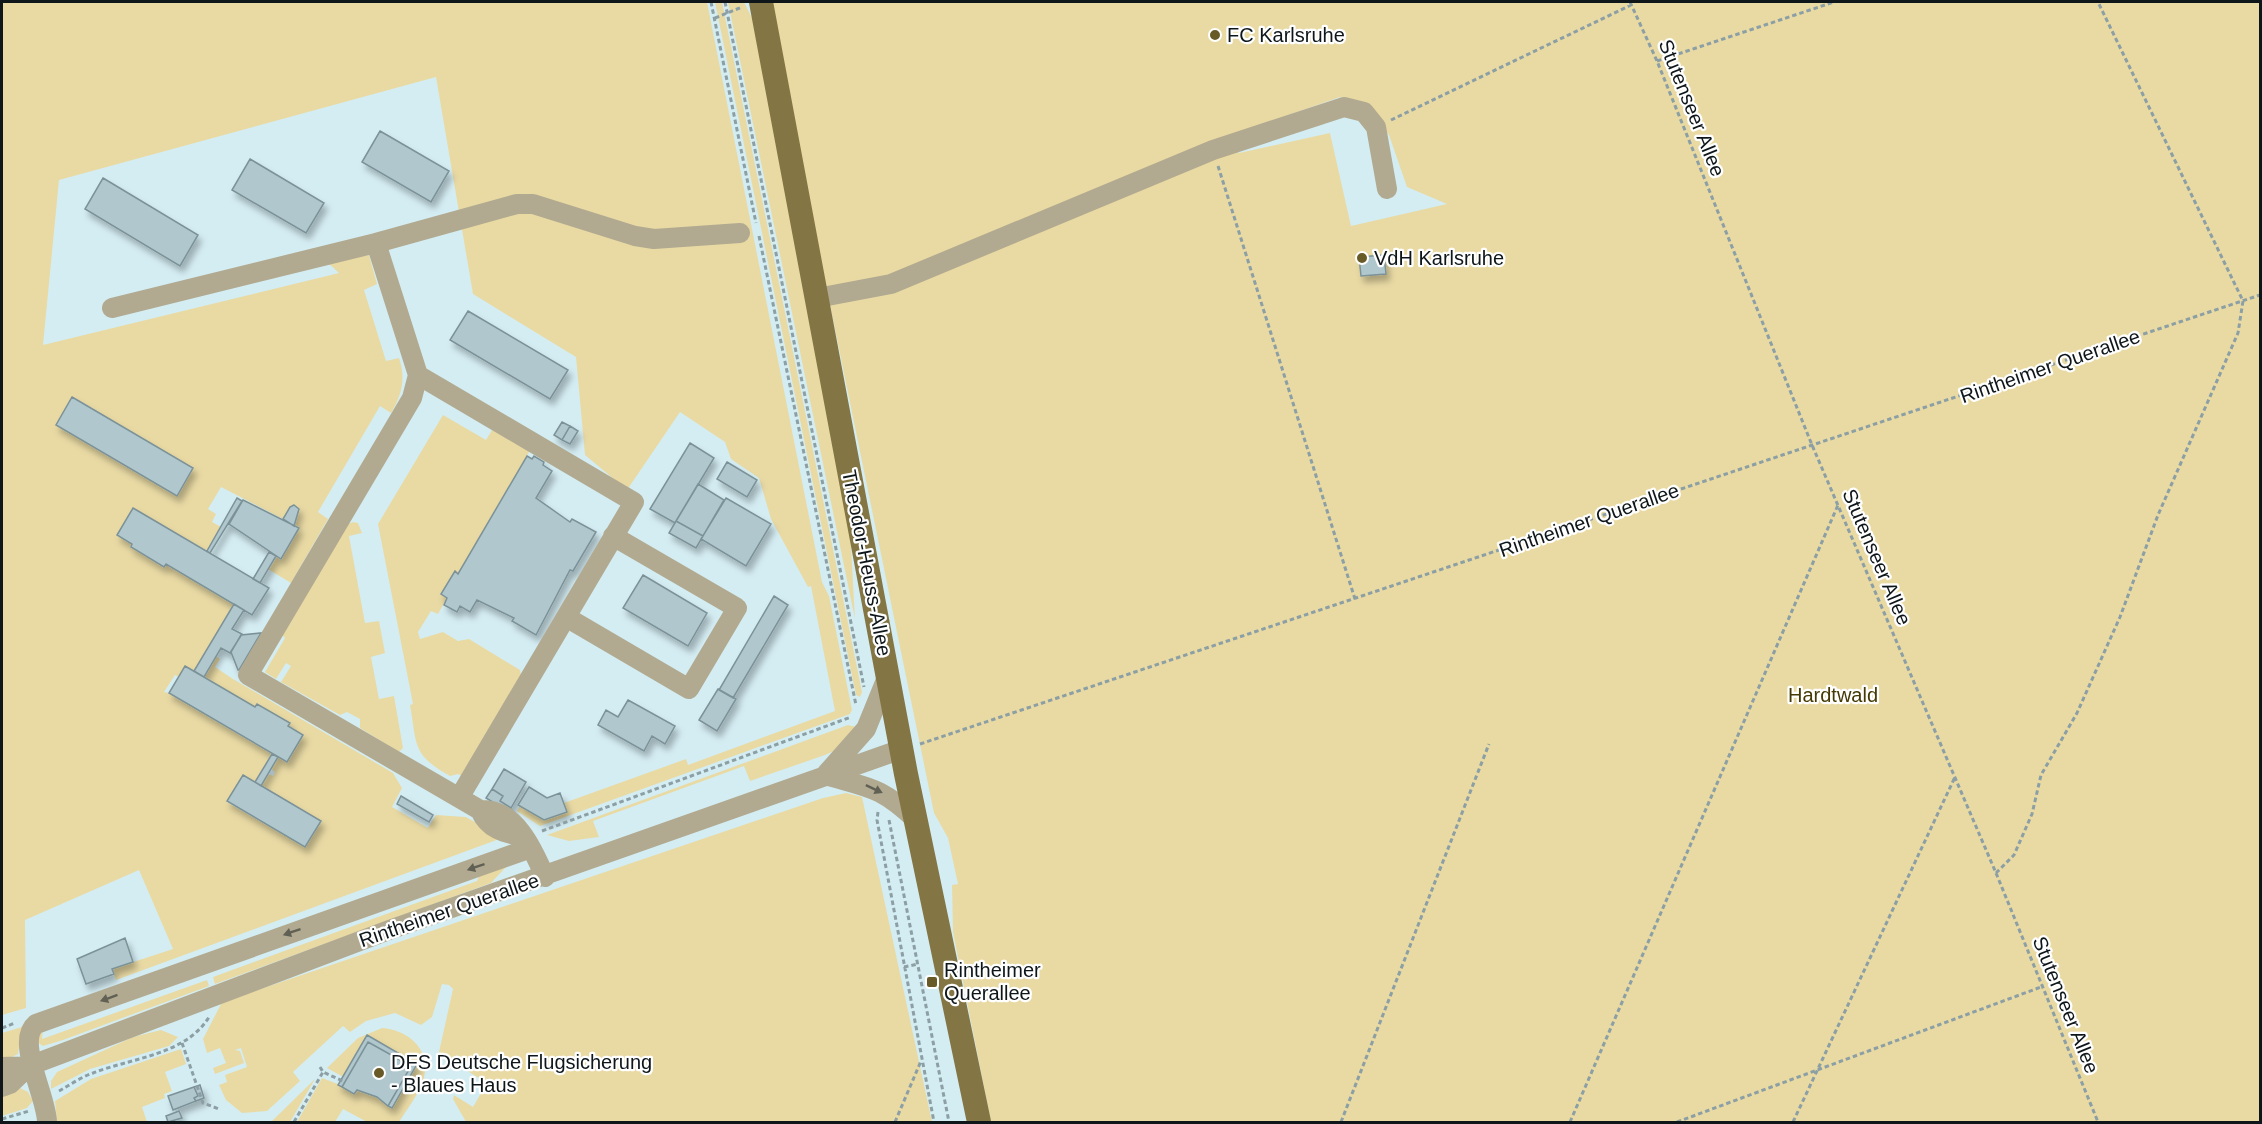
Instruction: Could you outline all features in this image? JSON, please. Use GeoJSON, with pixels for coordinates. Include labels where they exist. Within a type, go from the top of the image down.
{"type":"FeatureCollection","features":[{"type":"Feature","properties":{"kind":"main road","name":"Theodor-Heuss-Allee"},"geometry":{"type":"LineString","coordinates":[[753,4],[817,298],[888,674],[910,747],[916,820],[979,1122]]}},
{"type":"Feature","properties":{"kind":"street"},"geometry":{"type":"LineString","coordinates":[[817,298],[891,284],[1213,150],[1344,107],[1364,112],[1376,127],[1386,189]]}},
{"type":"Feature","properties":{"kind":"street"},"geometry":{"type":"LineString","coordinates":[[112,308],[376,243],[517,204],[533,204],[635,236],[654,239],[741,233]]}},
{"type":"Feature","properties":{"kind":"street"},"geometry":{"type":"LineString","coordinates":[[376,243],[418,375],[412,398],[248,675],[480,810],[492,810],[512,821],[545,877]]}},
{"type":"Feature","properties":{"kind":"street"},"geometry":{"type":"LineString","coordinates":[[418,375],[634,502],[459,798]]}},
{"type":"Feature","properties":{"kind":"street"},"geometry":{"type":"LineString","coordinates":[[566,617],[689,689],[737,608],[613,536]]}},
{"type":"Feature","properties":{"kind":"street"},"geometry":{"type":"LineString","coordinates":[[888,674],[866,729],[825,775],[860,783],[882,792],[916,820]]}},
{"type":"Feature","properties":{"kind":"street","name":"Rintheimer Querallee"},"geometry":{"type":"LineString","coordinates":[[2,1068],[31,1066],[389,930],[910,747]]}},
{"type":"Feature","properties":{"kind":"street"},"geometry":{"type":"LineString","coordinates":[[47,1122],[44,1101],[31,1066],[28,1037],[36,1024],[527,843]]}},
{"type":"Feature","properties":{"kind":"street","name":"Rintheimer Querallee"},"geometry":{"type":"LineString","coordinates":[[2,1087],[10,1084],[31,1066]]}},
{"type":"Feature","properties":{"kind":"path"},"geometry":{"type":"LineString","coordinates":[[711,2],[850,683],[859,714],[862,703]]}},
{"type":"Feature","properties":{"kind":"path"},"geometry":{"type":"LineString","coordinates":[[725,2],[865,692]]}},
{"type":"Feature","properties":{"kind":"path"},"geometry":{"type":"LineString","coordinates":[[1657,61],[1834,2]]}},
{"type":"Feature","properties":{"kind":"path"},"geometry":{"type":"LineString","coordinates":[[1996,873],[2014,855],[2032,814],[2041,775],[2077,713],[2120,617],[2158,515],[2238,333],[2243,301],[2098,2]]}},
{"type":"Feature","properties":{"kind":"path"},"geometry":{"type":"LineString","coordinates":[[1376,127],[1631,3]]}},
{"type":"Feature","properties":{"kind":"path","name":"Stutenseer Allee"},"geometry":{"type":"LineString","coordinates":[[1631,3],[1657,61],[1812,445],[1996,873],[2098,1122]]}},
{"type":"Feature","properties":{"kind":"path"},"geometry":{"type":"LineString","coordinates":[[715,18],[753,4]]}},
{"type":"Feature","properties":{"kind":"path"},"geometry":{"type":"LineString","coordinates":[[1213,150],[1355,599]]}},
{"type":"Feature","properties":{"kind":"path","name":"Rintheimer Querallee"},"geometry":{"type":"LineString","coordinates":[[910,747],[2260,295]]}},
{"type":"Feature","properties":{"kind":"path"},"geometry":{"type":"LineString","coordinates":[[1570,1122],[1838,505]]}},
{"type":"Feature","properties":{"kind":"path"},"geometry":{"type":"LineString","coordinates":[[1341,1122],[1489,744]]}},
{"type":"Feature","properties":{"kind":"path"},"geometry":{"type":"LineString","coordinates":[[1793,1122],[1954,777]]}},
{"type":"Feature","properties":{"kind":"path"},"geometry":{"type":"LineString","coordinates":[[882,792],[950,1122]]}},
{"type":"Feature","properties":{"kind":"path"},"geometry":{"type":"LineString","coordinates":[[878,830],[934,1122]]}},
{"type":"Feature","properties":{"kind":"path"},"geometry":{"type":"LineString","coordinates":[[904,967],[926,963]]}},
{"type":"Feature","properties":{"kind":"path"},"geometry":{"type":"LineString","coordinates":[[1677,1122],[2041,987]]}},
{"type":"Feature","properties":{"kind":"path"},"geometry":{"type":"LineString","coordinates":[[2,1119],[29,1110],[91,1073],[182,1043],[192,1036]]}},
{"type":"Feature","properties":{"kind":"path"},"geometry":{"type":"LineString","coordinates":[[182,1043],[203,1103],[219,1109]]}},
{"type":"Feature","properties":{"kind":"path"},"geometry":{"type":"LineString","coordinates":[[895,1122],[922,1060]]}},
{"type":"Feature","properties":{"kind":"path"},"geometry":{"type":"LineString","coordinates":[[320,1067],[323,1072],[345,1082]]}},
{"type":"Feature","properties":{"kind":"path"},"geometry":{"type":"LineString","coordinates":[[294,1122],[323,1072]]}},
{"type":"Feature","properties":{"kind":"green space"},"geometry":{"type":"Polygon","coordinates":[[[2,2],[707,2],[822,582],[829,596],[852,710],[850,714],[540,826],[517,811],[520,806],[544,820],[567,812],[564,803],[686,759],[688,765],[835,711],[811,586],[808,587],[771,519],[759,478],[731,459],[725,442],[680,412],[627,490],[585,455],[576,357],[473,294],[436,77],[59,180],[43,345],[339,273],[326,261],[369,255],[377,284],[364,290],[386,361],[399,358],[402,372],[400,393],[391,413],[380,406],[318,512],[328,519],[291,583],[268,569],[298,528],[294,526],[299,509],[295,505],[290,507],[283,519],[221,487],[208,509],[216,514],[212,522],[221,527],[207,551],[133,508],[117,535],[132,544],[131,547],[164,567],[166,564],[234,604],[194,671],[185,666],[179,677],[175,675],[164,692],[272,754],[255,782],[243,775],[227,802],[305,847],[320,821],[261,786],[268,774],[273,776],[275,772],[271,769],[278,757],[287,762],[303,735],[257,704],[255,707],[204,677],[216,656],[220,659],[215,667],[233,679],[393,773],[402,788],[392,807],[428,828],[436,815],[466,817],[502,838],[116,980],[112,969],[173,949],[139,870],[25,920],[26,1008],[2,1015],[2,2]],[[73,397],[56,425],[177,496],[193,468],[73,397]]]}},
{"type":"Feature","properties":{"kind":"green space"},"geometry":{"type":"Polygon","coordinates":[[[715,2],[722,2],[862,692],[860,697],[856,695],[715,2]]]}},
{"type":"Feature","properties":{"kind":"green space"},"geometry":{"type":"Polygon","coordinates":[[[728,2],[744,2],[753,20],[850,529],[855,619],[728,2]]]}},
{"type":"Feature","properties":{"kind":"green space","name":"Hardtwald"},"geometry":{"type":"Polygon","coordinates":[[[768,2],[2260,2],[2260,1122],[991,1122],[953,932],[952,885],[958,884],[948,838],[934,813],[768,2]],[[1340,97],[1234,134],[1239,153],[1330,133],[1351,226],[1447,204],[1407,187],[1389,135],[1370,107],[1340,97]]]}},
{"type":"Feature","properties":{"kind":"green space"},"geometry":{"type":"Polygon","coordinates":[[[443,415],[486,440],[495,425],[532,447],[458,574],[454,572],[441,594],[447,598],[438,614],[431,611],[418,632],[420,639],[443,632],[458,641],[469,639],[520,670],[521,675],[462,776],[458,774],[450,776],[438,769],[422,755],[418,748],[410,705],[413,704],[378,524],[443,415]]]}},
{"type":"Feature","properties":{"kind":"green space"},"geometry":{"type":"Polygon","coordinates":[[[358,523],[362,533],[349,536],[365,623],[379,621],[385,653],[371,657],[379,699],[394,696],[403,748],[399,752],[360,728],[360,719],[347,712],[340,715],[281,682],[291,666],[286,663],[276,679],[265,672],[285,638],[282,635],[348,524],[358,523]]]}},
{"type":"Feature","properties":{"kind":"green space"},"geometry":{"type":"Polygon","coordinates":[[[848,725],[856,727],[834,751],[825,755],[750,781],[744,766],[593,821],[599,837],[569,841],[547,835],[848,725]]]}},
{"type":"Feature","properties":{"kind":"green space"},"geometry":{"type":"Polygon","coordinates":[[[846,793],[862,797],[932,1122],[466,1122],[453,1099],[454,1095],[473,1107],[487,1083],[469,1072],[473,1065],[457,1055],[453,1061],[439,1052],[453,989],[449,985],[442,984],[432,1017],[421,1025],[395,1013],[366,1021],[350,1032],[343,1026],[293,1072],[300,1081],[267,1111],[242,1113],[226,1100],[219,1085],[227,1082],[225,1075],[247,1067],[241,1048],[235,1050],[240,1051],[244,1063],[215,1074],[213,1068],[226,1063],[220,1048],[207,1053],[203,1039],[222,1002],[823,798],[846,793]]]}},
{"type":"Feature","properties":{"kind":"green space"},"geometry":{"type":"Polygon","coordinates":[[[507,866],[491,883],[215,984],[213,977],[477,881],[482,870],[507,866]]]}},
{"type":"Feature","properties":{"kind":"green space"},"geometry":{"type":"Polygon","coordinates":[[[207,980],[209,986],[63,1040],[43,1046],[37,1042],[43,1028],[42,1039],[207,980]]]}},
{"type":"Feature","properties":{"kind":"green space"},"geometry":{"type":"Polygon","coordinates":[[[22,1027],[18,1054],[2,1062],[2,1033],[22,1027]]]}},
{"type":"Feature","properties":{"kind":"green space"},"geometry":{"type":"Polygon","coordinates":[[[382,1028],[409,1037],[421,1050],[424,1058],[422,1083],[399,1122],[367,1122],[343,1109],[335,1122],[297,1122],[322,1078],[343,1086],[354,1094],[357,1090],[377,1097],[388,1106],[411,1066],[347,1079],[327,1068],[358,1038],[382,1028]]]}},
{"type":"Feature","properties":{"kind":"green space"},"geometry":{"type":"Polygon","coordinates":[[[161,1030],[178,1037],[169,1046],[90,1069],[51,1089],[51,1081],[57,1072],[133,1037],[161,1030]]]}},
{"type":"Feature","properties":{"kind":"green space"},"geometry":{"type":"Polygon","coordinates":[[[181,1049],[186,1064],[165,1072],[172,1091],[164,1094],[165,1098],[142,1107],[147,1122],[57,1122],[55,1101],[91,1079],[181,1049]]]}},
{"type":"Feature","properties":{"kind":"green space"},"geometry":{"type":"Polygon","coordinates":[[[315,1079],[290,1122],[271,1122],[315,1079]]]}},
{"type":"Feature","properties":{"kind":"green space"},"geometry":{"type":"Polygon","coordinates":[[[20,1088],[28,1092],[33,1101],[27,1108],[2,1116],[2,1093],[20,1088]]]}},
{"type":"Feature","properties":{"kind":"building"},"geometry":{"type":"Polygon","coordinates":[[[380,131],[449,171],[431,202],[362,162],[380,131]]]}},
{"type":"Feature","properties":{"kind":"building"},"geometry":{"type":"Polygon","coordinates":[[[250,159],[324,203],[306,233],[232,190],[250,159]]]}},
{"type":"Feature","properties":{"kind":"building"},"geometry":{"type":"Polygon","coordinates":[[[103,178],[198,235],[180,266],[85,209],[103,178]]]}},
{"type":"Feature","properties":{"kind":"building"},"geometry":{"type":"Polygon","coordinates":[[[1384,255],[1386,274],[1361,276],[1359,257],[1384,255]]]}},
{"type":"Feature","properties":{"kind":"building"},"geometry":{"type":"Polygon","coordinates":[[[468,311],[568,370],[550,399],[450,340],[468,311]]]}},
{"type":"Feature","properties":{"kind":"building"},"geometry":{"type":"Polygon","coordinates":[[[72,397],[193,468],[177,496],[56,425],[72,397]]]}},
{"type":"Feature","properties":{"kind":"building"},"geometry":{"type":"Polygon","coordinates":[[[562,422],[570,426],[562,440],[554,435],[562,422]]]}},
{"type":"Feature","properties":{"kind":"building"},"geometry":{"type":"Polygon","coordinates":[[[570,426],[578,431],[570,444],[562,440],[570,426]]]}},
{"type":"Feature","properties":{"kind":"building"},"geometry":{"type":"Polygon","coordinates":[[[690,443],[714,458],[675,523],[650,509],[690,443]]]}},
{"type":"Feature","properties":{"kind":"building"},"geometry":{"type":"Polygon","coordinates":[[[527,456],[532,459],[534,456],[544,462],[543,465],[552,471],[536,498],[570,522],[572,519],[596,532],[573,571],[570,570],[536,635],[512,621],[514,618],[477,600],[470,612],[460,606],[457,612],[444,605],[447,598],[441,594],[455,571],[458,574],[527,456]]]}},
{"type":"Feature","properties":{"kind":"building"},"geometry":{"type":"Polygon","coordinates":[[[727,462],[757,480],[747,497],[717,479],[727,462]]]}},
{"type":"Feature","properties":{"kind":"building"},"geometry":{"type":"Polygon","coordinates":[[[698,484],[724,500],[703,536],[676,521],[698,484]]]}},
{"type":"Feature","properties":{"kind":"building"},"geometry":{"type":"Polygon","coordinates":[[[237,498],[242,501],[210,553],[207,551],[237,498]]]}},
{"type":"Feature","properties":{"kind":"building"},"geometry":{"type":"Polygon","coordinates":[[[726,498],[771,524],[746,566],[701,539],[726,498]]]}},
{"type":"Feature","properties":{"kind":"building"},"geometry":{"type":"Polygon","coordinates":[[[243,500],[299,528],[281,559],[229,524],[243,500]]]}},
{"type":"Feature","properties":{"kind":"building"},"geometry":{"type":"Polygon","coordinates":[[[294,505],[299,509],[294,526],[283,519],[290,507],[294,505]]]}},
{"type":"Feature","properties":{"kind":"building"},"geometry":{"type":"Polygon","coordinates":[[[133,508],[269,588],[252,615],[166,564],[164,567],[131,547],[132,544],[117,535],[133,508]]]}},
{"type":"Feature","properties":{"kind":"building"},"geometry":{"type":"Polygon","coordinates":[[[676,521],[703,536],[696,548],[669,533],[676,521]]]}},
{"type":"Feature","properties":{"kind":"building"},"geometry":{"type":"Polygon","coordinates":[[[269,552],[276,556],[260,583],[253,579],[269,552]]]}},
{"type":"Feature","properties":{"kind":"building"},"geometry":{"type":"Polygon","coordinates":[[[643,575],[707,613],[688,646],[623,608],[643,575]]]}},
{"type":"Feature","properties":{"kind":"building"},"geometry":{"type":"Polygon","coordinates":[[[774,596],[788,605],[733,698],[719,690],[774,596]]]}},
{"type":"Feature","properties":{"kind":"building"},"geometry":{"type":"Polygon","coordinates":[[[234,604],[244,610],[232,629],[242,634],[230,653],[221,648],[204,677],[194,671],[234,604]]]}},
{"type":"Feature","properties":{"kind":"building"},"geometry":{"type":"Polygon","coordinates":[[[261,633],[238,670],[231,652],[241,635],[261,633]]]}},
{"type":"Feature","properties":{"kind":"building"},"geometry":{"type":"Polygon","coordinates":[[[185,666],[255,707],[257,704],[290,723],[288,726],[303,735],[287,762],[169,693],[185,666]]]}},
{"type":"Feature","properties":{"kind":"building"},"geometry":{"type":"Polygon","coordinates":[[[718,689],[736,699],[717,731],[699,720],[718,689]]]}},
{"type":"Feature","properties":{"kind":"building"},"geometry":{"type":"Polygon","coordinates":[[[628,700],[675,726],[665,744],[652,736],[644,751],[598,725],[606,710],[618,717],[628,700]]]}},
{"type":"Feature","properties":{"kind":"building"},"geometry":{"type":"Polygon","coordinates":[[[272,754],[278,757],[261,786],[255,782],[272,754]]]}},
{"type":"Feature","properties":{"kind":"building"},"geometry":{"type":"Polygon","coordinates":[[[504,769],[526,782],[511,808],[500,801],[503,796],[492,789],[504,769]]]}},
{"type":"Feature","properties":{"kind":"building"},"geometry":{"type":"Polygon","coordinates":[[[243,775],[321,821],[305,847],[227,801],[243,775]]]}},
{"type":"Feature","properties":{"kind":"building"},"geometry":{"type":"Polygon","coordinates":[[[529,787],[547,798],[560,793],[567,812],[544,820],[518,805],[529,787]]]}},
{"type":"Feature","properties":{"kind":"building"},"geometry":{"type":"Polygon","coordinates":[[[492,789],[503,796],[500,801],[511,808],[509,812],[486,798],[492,789]]]}},
{"type":"Feature","properties":{"kind":"building"},"geometry":{"type":"Polygon","coordinates":[[[401,796],[433,815],[429,822],[397,804],[401,796]]]}},
{"type":"Feature","properties":{"kind":"building"},"geometry":{"type":"Polygon","coordinates":[[[125,938],[133,962],[112,969],[114,974],[86,984],[77,959],[125,938]]]}},
{"type":"Feature","properties":{"kind":"building"},"geometry":{"type":"Polygon","coordinates":[[[367,1035],[417,1064],[392,1108],[388,1106],[411,1066],[368,1042],[342,1087],[338,1085],[367,1035]]]}},
{"type":"Feature","properties":{"kind":"building","name":"DFS Deutsche Flugsicherung - Blaues Haus"},"geometry":{"type":"Polygon","coordinates":[[[368,1042],[411,1066],[388,1106],[377,1097],[357,1090],[354,1094],[342,1087],[368,1042]]]}},
{"type":"Feature","properties":{"kind":"building"},"geometry":{"type":"Polygon","coordinates":[[[200,1085],[204,1098],[196,1101],[194,1098],[198,1096],[194,1087],[200,1085]]]}},
{"type":"Feature","properties":{"kind":"building"},"geometry":{"type":"Polygon","coordinates":[[[194,1087],[198,1096],[194,1098],[196,1101],[173,1110],[168,1096],[194,1087]]]}},
{"type":"Feature","properties":{"kind":"building"},"geometry":{"type":"Polygon","coordinates":[[[179,1111],[182,1118],[168,1122],[166,1116],[179,1111]]]}},
{"type":"Feature","properties":{"kind":"place","name":"FC Karlsruhe"},"geometry":{"type":"Point","coordinates":[1215,35]}},
{"type":"Feature","properties":{"kind":"place","name":"VdH Karlsruhe"},"geometry":{"type":"Point","coordinates":[1362,258]}},
{"type":"Feature","properties":{"kind":"place","name":"Rintheimer Querallee"},"geometry":{"type":"Point","coordinates":[932,982]}},
{"type":"Feature","properties":{"kind":"place","name":"DFS Deutsche Flugsicherung - Blaues Haus"},"geometry":{"type":"Point","coordinates":[379,1073]}}]}
